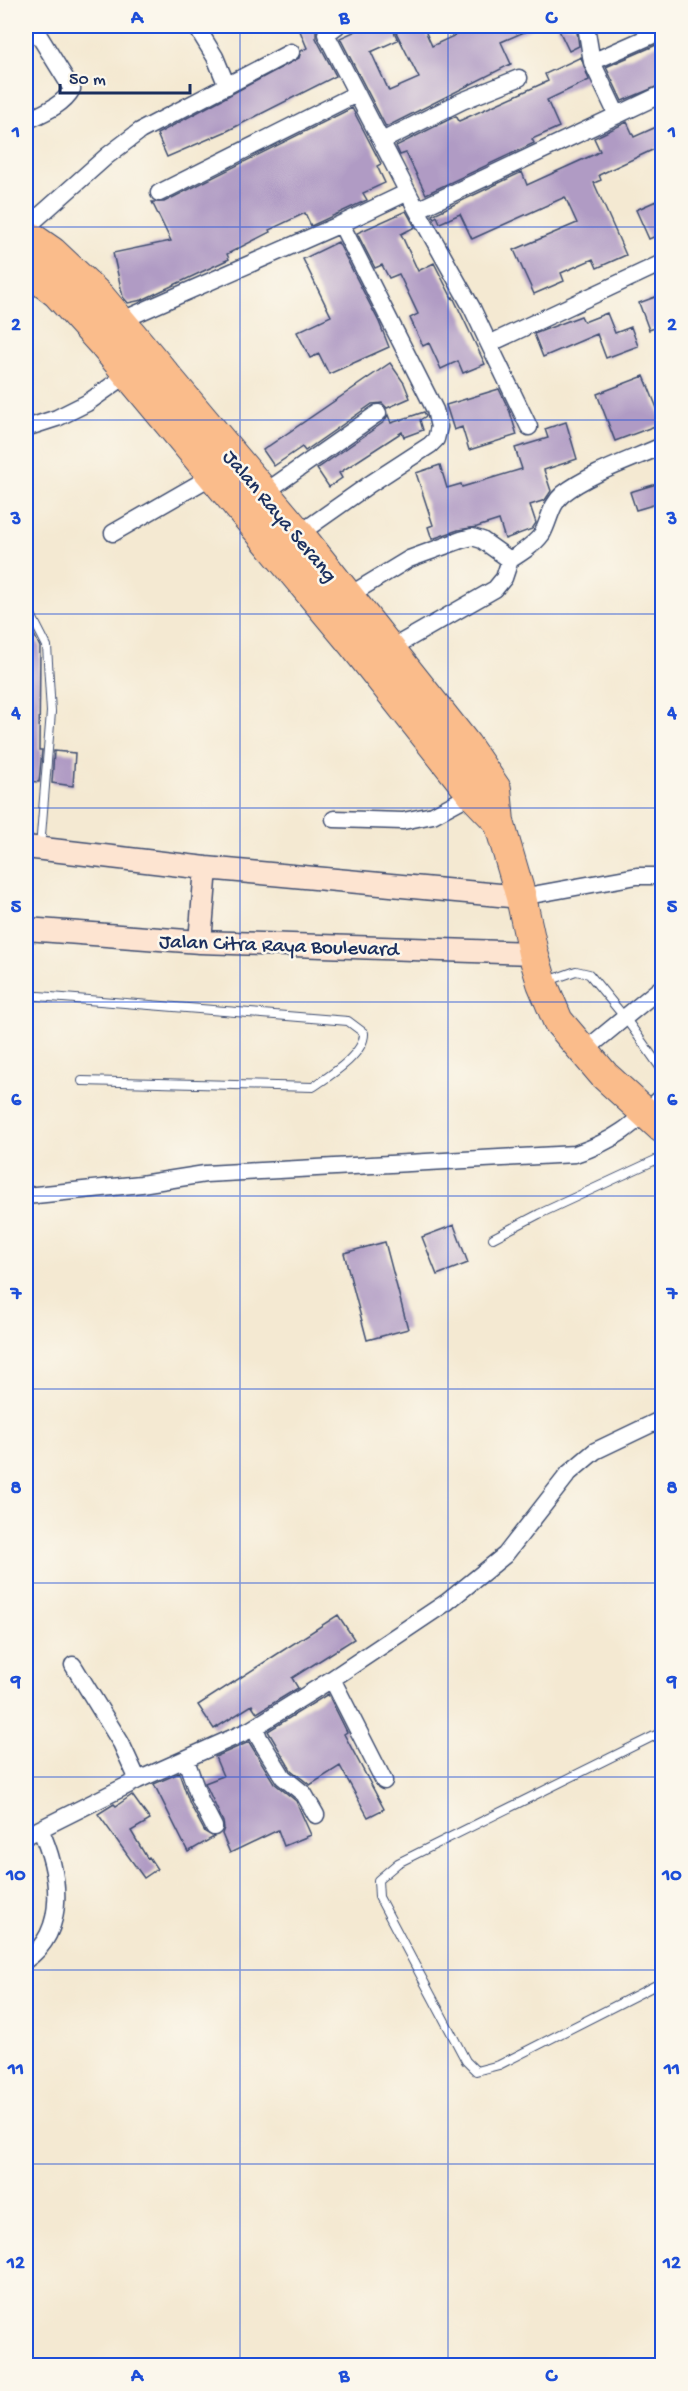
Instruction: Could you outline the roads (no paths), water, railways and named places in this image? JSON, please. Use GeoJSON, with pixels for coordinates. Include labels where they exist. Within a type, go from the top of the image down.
{"type":"FeatureCollection","features":[{"type":"Feature","properties":{"kind":"highway","name":"Jalan Raya Serang"},"geometry":{"type":"LineString","coordinates":[[26,234],[80,276],[120,321],[299,534],[466,745],[496,789],[500,822],[521,897],[533,953],[542,983],[558,1021],[604,1075],[657,1113]]}},
{"type":"Feature","properties":{"kind":"highway","name":"Jalan Raya Serang"},"geometry":{"type":"LineString","coordinates":[[26,268],[57,292],[76,312],[354,644],[472,794],[500,822]]}},
{"type":"Feature","properties":{"kind":"main road"},"geometry":{"type":"LineString","coordinates":[[33,848],[206,868],[521,897]]}},
{"type":"Feature","properties":{"kind":"main road"},"geometry":{"type":"LineString","coordinates":[[200,942],[206,868]]}},
{"type":"Feature","properties":{"kind":"main road","name":"Jalan Citra Raya Boulevard"},"geometry":{"type":"LineString","coordinates":[[26,929],[200,942],[533,953]]}},
{"type":"Feature","properties":{"kind":"street"},"geometry":{"type":"LineString","coordinates":[[26,121],[63,101],[72,89],[33,26]]}},
{"type":"Feature","properties":{"kind":"street"},"geometry":{"type":"LineString","coordinates":[[196,26],[215,57],[228,86]]}},
{"type":"Feature","properties":{"kind":"street"},"geometry":{"type":"LineString","coordinates":[[337,26],[326,34],[417,210],[472,308],[529,427]]}},
{"type":"Feature","properties":{"kind":"street"},"geometry":{"type":"LineString","coordinates":[[585,26],[592,62],[616,115]]}},
{"type":"Feature","properties":{"kind":"street"},"geometry":{"type":"LineString","coordinates":[[592,62],[663,31]]}},
{"type":"Feature","properties":{"kind":"street"},"geometry":{"type":"LineString","coordinates":[[26,228],[107,156],[140,131],[291,52]]}},
{"type":"Feature","properties":{"kind":"street"},"geometry":{"type":"LineString","coordinates":[[382,141],[462,101],[519,78]]}},
{"type":"Feature","properties":{"kind":"street"},"geometry":{"type":"LineString","coordinates":[[159,193],[356,93]]}},
{"type":"Feature","properties":{"kind":"street"},"geometry":{"type":"LineString","coordinates":[[417,210],[663,94]]}},
{"type":"Feature","properties":{"kind":"street"},"geometry":{"type":"LineString","coordinates":[[120,321],[341,224],[408,192]]}},
{"type":"Feature","properties":{"kind":"street"},"geometry":{"type":"LineString","coordinates":[[299,534],[430,445],[436,439],[439,427],[426,391],[341,224]]}},
{"type":"Feature","properties":{"kind":"street"},"geometry":{"type":"LineString","coordinates":[[489,344],[663,263]]}},
{"type":"Feature","properties":{"kind":"street"},"geometry":{"type":"LineString","coordinates":[[26,428],[57,418],[87,403],[128,374]]}},
{"type":"Feature","properties":{"kind":"street"},"geometry":{"type":"LineString","coordinates":[[264,493],[378,413]]}},
{"type":"Feature","properties":{"kind":"street"},"geometry":{"type":"LineString","coordinates":[[390,649],[495,589],[504,578],[510,560],[523,553],[542,533],[551,508],[562,495],[580,483],[663,446]]}},
{"type":"Feature","properties":{"kind":"street"},"geometry":{"type":"LineString","coordinates":[[113,534],[212,476]]}},
{"type":"Feature","properties":{"kind":"street"},"geometry":{"type":"LineString","coordinates":[[348,596],[409,558],[472,537],[482,540],[510,560]]}},
{"type":"Feature","properties":{"kind":"street"},"geometry":{"type":"LineString","coordinates":[[334,819],[403,821],[433,815],[472,794]]}},
{"type":"Feature","properties":{"kind":"street"},"geometry":{"type":"LineString","coordinates":[[521,897],[637,876],[663,876]]}},
{"type":"Feature","properties":{"kind":"street"},"geometry":{"type":"LineString","coordinates":[[583,1052],[663,987]]}},
{"type":"Feature","properties":{"kind":"street"},"geometry":{"type":"LineString","coordinates":[[26,1196],[205,1174],[575,1154],[610,1141],[657,1113]]}},
{"type":"Feature","properties":{"kind":"street"},"geometry":{"type":"LineString","coordinates":[[26,1960],[43,1944],[56,1904],[57,1883],[48,1847],[33,1832],[138,1780],[255,1727],[332,1679],[447,1602],[506,1555],[569,1473],[595,1451],[663,1419]]}},
{"type":"Feature","properties":{"kind":"street"},"geometry":{"type":"LineString","coordinates":[[73,1665],[121,1743],[138,1780]]}},
{"type":"Feature","properties":{"kind":"street"},"geometry":{"type":"LineString","coordinates":[[332,1679],[384,1781]]}},
{"type":"Feature","properties":{"kind":"street"},"geometry":{"type":"LineString","coordinates":[[255,1727],[259,1738],[283,1777],[304,1794],[316,1815]]}},
{"type":"Feature","properties":{"kind":"street"},"geometry":{"type":"LineString","coordinates":[[186,1760],[200,1800],[214,1827]]}},
{"type":"Feature","properties":{"kind":"lane"},"geometry":{"type":"LineString","coordinates":[[26,605],[47,646],[51,712],[33,848]]}},
{"type":"Feature","properties":{"kind":"lane"},"geometry":{"type":"LineString","coordinates":[[542,983],[576,971],[589,974],[626,1019],[663,1070]]}},
{"type":"Feature","properties":{"kind":"lane"},"geometry":{"type":"LineString","coordinates":[[26,995],[348,1021],[364,1033],[364,1041],[357,1051],[339,1069],[313,1087],[82,1082]]}},
{"type":"Feature","properties":{"kind":"lane"},"geometry":{"type":"LineString","coordinates":[[493,1238],[539,1214],[663,1157]]}},
{"type":"Feature","properties":{"kind":"lane"},"geometry":{"type":"LineString","coordinates":[[663,1732],[398,1863],[378,1880],[379,1897],[466,2061],[477,2071],[499,2065],[663,1982]]}}]}
